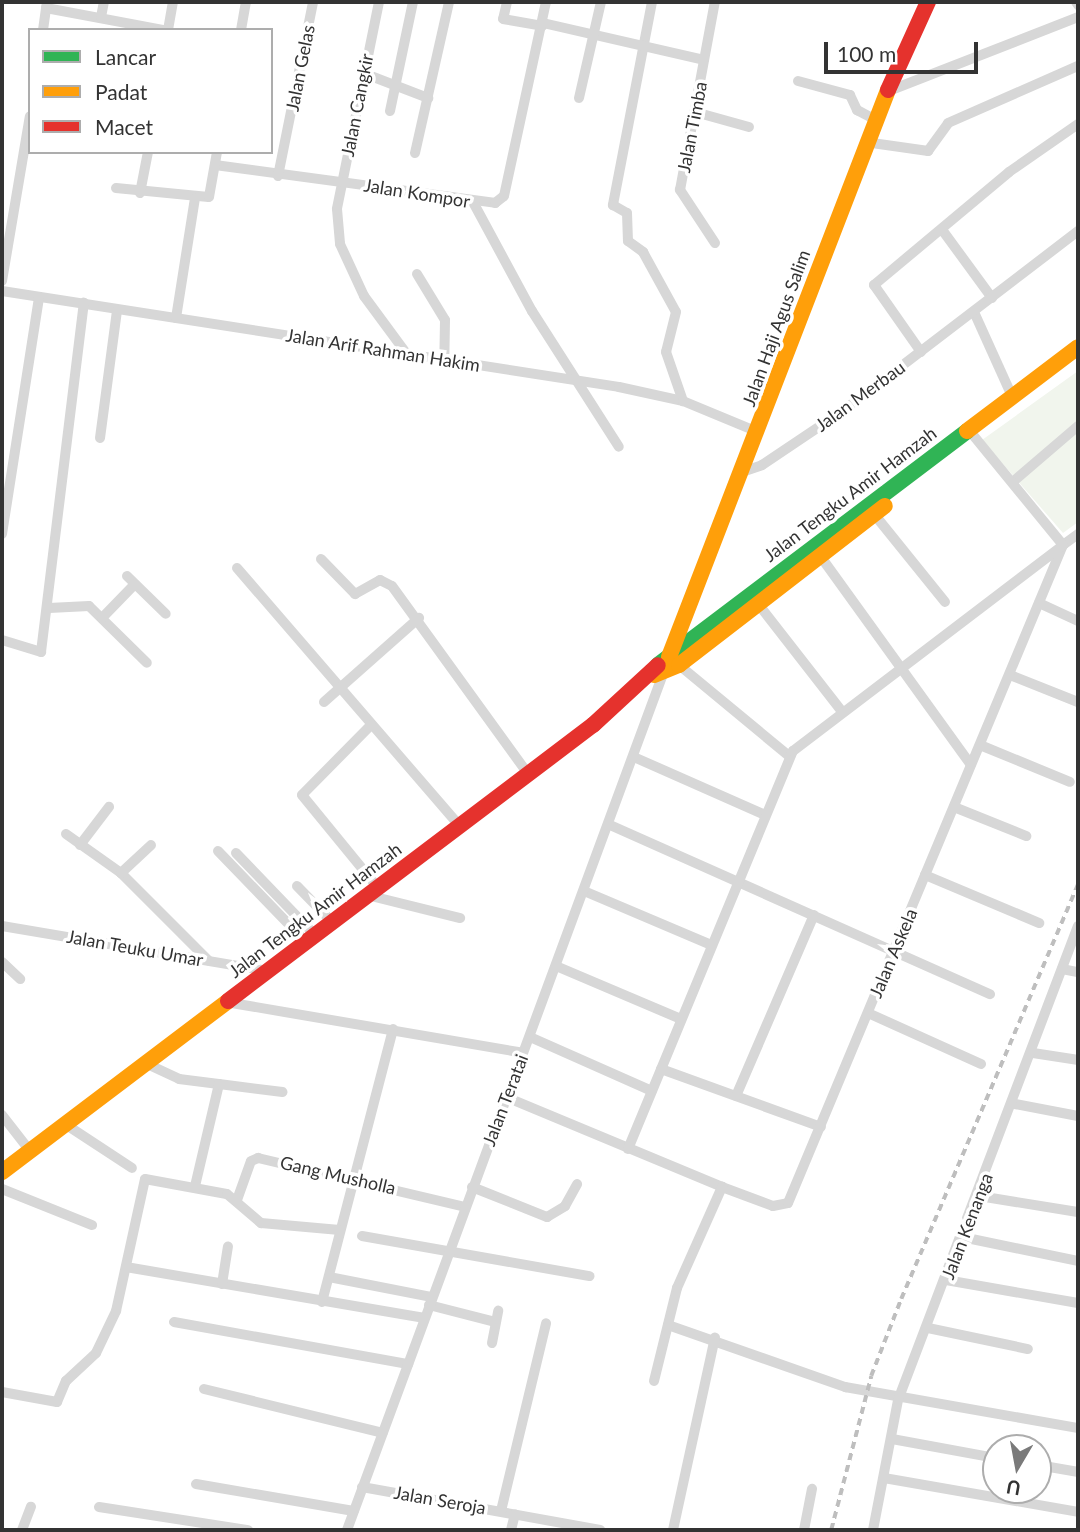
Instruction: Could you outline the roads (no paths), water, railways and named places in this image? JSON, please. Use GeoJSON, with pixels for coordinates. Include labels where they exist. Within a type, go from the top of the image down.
{"type":"FeatureCollection","features":[{"type":"Feature","properties":{"kind":"main road","name":"Jalan Haji Agus Salim"},"geometry":{"type":"LineString","coordinates":[[665,667],[758,432],[874,119],[928,2]]}},
{"type":"Feature","properties":{"kind":"main road","name":"Jalan Tengku Amir Hamzah"},"geometry":{"type":"LineString","coordinates":[[665,667],[759,605],[821,557],[1013,396],[1078,347]]}},
{"type":"Feature","properties":{"kind":"main road","name":"Jalan Tengku Amir Hamzah"},"geometry":{"type":"LineString","coordinates":[[2,1172],[460,826],[972,433],[1078,361]]}},
{"type":"Feature","properties":{"kind":"street"},"geometry":{"type":"LineString","coordinates":[[101,17],[104,2]]}},
{"type":"Feature","properties":{"kind":"street"},"geometry":{"type":"LineString","coordinates":[[166,28],[173,2]]}},
{"type":"Feature","properties":{"kind":"street"},"geometry":{"type":"LineString","coordinates":[[241,28],[246,2]]}},
{"type":"Feature","properties":{"kind":"street","name":"Jalan Gelas"},"geometry":{"type":"LineString","coordinates":[[278,176],[313,2]]}},
{"type":"Feature","properties":{"kind":"street","name":"Jalan Cangkir"},"geometry":{"type":"LineString","coordinates":[[379,2],[337,209],[344,255],[406,354]]}},
{"type":"Feature","properties":{"kind":"street"},"geometry":{"type":"LineString","coordinates":[[390,111],[413,2]]}},
{"type":"Feature","properties":{"kind":"street"},"geometry":{"type":"LineString","coordinates":[[415,153],[449,2]]}},
{"type":"Feature","properties":{"kind":"street"},"geometry":{"type":"LineString","coordinates":[[507,2],[503,19],[594,33],[704,60]]}},
{"type":"Feature","properties":{"kind":"street","name":"Jalan Kompor"},"geometry":{"type":"LineString","coordinates":[[215,165],[278,176],[343,180],[473,202],[495,203],[504,196],[546,2]]}},
{"type":"Feature","properties":{"kind":"street"},"geometry":{"type":"LineString","coordinates":[[579,97],[600,2]]}},
{"type":"Feature","properties":{"kind":"street"},"geometry":{"type":"LineString","coordinates":[[652,2],[612,205],[627,213],[628,241],[643,252],[676,312],[666,352],[683,401]]}},
{"type":"Feature","properties":{"kind":"street","name":"Jalan Timba"},"geometry":{"type":"LineString","coordinates":[[715,2],[680,190],[715,243]]}},
{"type":"Feature","properties":{"kind":"street"},"geometry":{"type":"LineString","coordinates":[[43,28],[47,5],[156,28]]}},
{"type":"Feature","properties":{"kind":"street"},"geometry":{"type":"LineString","coordinates":[[886,92],[1078,17]]}},
{"type":"Feature","properties":{"kind":"street"},"geometry":{"type":"LineString","coordinates":[[865,142],[928,151],[948,123],[1078,66]]}},
{"type":"Feature","properties":{"kind":"street"},"geometry":{"type":"LineString","coordinates":[[363,73],[428,98]]}},
{"type":"Feature","properties":{"kind":"street"},"geometry":{"type":"LineString","coordinates":[[798,81],[850,95],[857,110],[874,119]]}},
{"type":"Feature","properties":{"kind":"street"},"geometry":{"type":"LineString","coordinates":[[695,112],[749,127]]}},
{"type":"Feature","properties":{"kind":"street"},"geometry":{"type":"LineString","coordinates":[[921,352],[873,290],[1009,172],[1078,124]]}},
{"type":"Feature","properties":{"kind":"street"},"geometry":{"type":"LineString","coordinates":[[2,281],[28,128]]}},
{"type":"Feature","properties":{"kind":"street"},"geometry":{"type":"LineString","coordinates":[[141,193],[148,154]]}},
{"type":"Feature","properties":{"kind":"street"},"geometry":{"type":"LineString","coordinates":[[116,188],[195,198],[214,194],[217,154]]}},
{"type":"Feature","properties":{"kind":"street"},"geometry":{"type":"LineString","coordinates":[[176,318],[195,198]]}},
{"type":"Feature","properties":{"kind":"street"},"geometry":{"type":"LineString","coordinates":[[473,202],[619,447]]}},
{"type":"Feature","properties":{"kind":"street"},"geometry":{"type":"LineString","coordinates":[[943,231],[992,298]]}},
{"type":"Feature","properties":{"kind":"street","name":"Jalan Merbau"},"geometry":{"type":"LineString","coordinates":[[742,472],[762,465],[921,352],[1078,231]]}},
{"type":"Feature","properties":{"kind":"street"},"geometry":{"type":"LineString","coordinates":[[417,274],[445,320],[444,359]]}},
{"type":"Feature","properties":{"kind":"street","name":"Jalan Arif Rahman Hakim"},"geometry":{"type":"LineString","coordinates":[[2,290],[579,380],[683,401],[758,432]]}},
{"type":"Feature","properties":{"kind":"street"},"geometry":{"type":"LineString","coordinates":[[2,534],[39,296]]}},
{"type":"Feature","properties":{"kind":"street"},"geometry":{"type":"LineString","coordinates":[[2,640],[38,654],[49,608],[84,303]]}},
{"type":"Feature","properties":{"kind":"street"},"geometry":{"type":"LineString","coordinates":[[100,438],[117,310]]}},
{"type":"Feature","properties":{"kind":"street"},"geometry":{"type":"LineString","coordinates":[[974,312],[1013,396]]}},
{"type":"Feature","properties":{"kind":"street"},"geometry":{"type":"LineString","coordinates":[[1015,480],[1078,426]]}},
{"type":"Feature","properties":{"kind":"street"},"geometry":{"type":"LineString","coordinates":[[972,433],[1015,480],[1063,545]]}},
{"type":"Feature","properties":{"kind":"street"},"geometry":{"type":"LineString","coordinates":[[874,514],[944,602]]}},
{"type":"Feature","properties":{"kind":"street"},"geometry":{"type":"LineString","coordinates":[[628,1149],[789,756],[840,709],[1078,534]]}},
{"type":"Feature","properties":{"kind":"street","name":"Jalan Askela"},"geometry":{"type":"LineString","coordinates":[[506,1097],[722,1187],[785,1205],[821,1126],[1063,545]]}},
{"type":"Feature","properties":{"kind":"street"},"geometry":{"type":"LineString","coordinates":[[821,557],[971,765]]}},
{"type":"Feature","properties":{"kind":"street"},"geometry":{"type":"LineString","coordinates":[[321,559],[355,594],[386,580],[419,618],[528,774]]}},
{"type":"Feature","properties":{"kind":"street"},"geometry":{"type":"LineString","coordinates":[[237,568],[460,826]]}},
{"type":"Feature","properties":{"kind":"street"},"geometry":{"type":"LineString","coordinates":[[102,618],[131,580],[166,614]]}},
{"type":"Feature","properties":{"kind":"street"},"geometry":{"type":"LineString","coordinates":[[1039,603],[1078,621]]}},
{"type":"Feature","properties":{"kind":"street"},"geometry":{"type":"LineString","coordinates":[[49,608],[85,604],[147,663]]}},
{"type":"Feature","properties":{"kind":"street"},"geometry":{"type":"LineString","coordinates":[[759,605],[840,709]]}},
{"type":"Feature","properties":{"kind":"street"},"geometry":{"type":"LineString","coordinates":[[324,702],[419,618]]}},
{"type":"Feature","properties":{"kind":"street"},"geometry":{"type":"LineString","coordinates":[[665,667],[789,756]]}},
{"type":"Feature","properties":{"kind":"street","name":"Jalan Teratai"},"geometry":{"type":"LineString","coordinates":[[346,1530],[472,1187],[636,758],[665,667]]}},
{"type":"Feature","properties":{"kind":"street"},"geometry":{"type":"LineString","coordinates":[[1010,675],[1078,702]]}},
{"type":"Feature","properties":{"kind":"street"},"geometry":{"type":"LineString","coordinates":[[371,725],[302,795],[373,891],[460,918]]}},
{"type":"Feature","properties":{"kind":"street"},"geometry":{"type":"LineString","coordinates":[[980,745],[1070,782]]}},
{"type":"Feature","properties":{"kind":"street"},"geometry":{"type":"LineString","coordinates":[[636,758],[763,814]]}},
{"type":"Feature","properties":{"kind":"street"},"geometry":{"type":"LineString","coordinates":[[80,845],[109,807]]}},
{"type":"Feature","properties":{"kind":"street"},"geometry":{"type":"LineString","coordinates":[[954,807],[1026,836]]}},
{"type":"Feature","properties":{"kind":"street"},"geometry":{"type":"LineString","coordinates":[[610,825],[990,994]]}},
{"type":"Feature","properties":{"kind":"street"},"geometry":{"type":"LineString","coordinates":[[66,834],[121,873],[209,961]]}},
{"type":"Feature","properties":{"kind":"street"},"geometry":{"type":"LineString","coordinates":[[121,873],[152,845]]}},
{"type":"Feature","properties":{"kind":"street"},"geometry":{"type":"LineString","coordinates":[[218,851],[310,938]]}},
{"type":"Feature","properties":{"kind":"street"},"geometry":{"type":"LineString","coordinates":[[236,853],[310,938]]}},
{"type":"Feature","properties":{"kind":"street"},"geometry":{"type":"LineString","coordinates":[[925,876],[1038,923]]}},
{"type":"Feature","properties":{"kind":"street"},"geometry":{"type":"LineString","coordinates":[[297,886],[332,922]]}},
{"type":"Feature","properties":{"kind":"street"},"geometry":{"type":"LineString","coordinates":[[584,891],[711,945]]}},
{"type":"Feature","properties":{"kind":"street"},"geometry":{"type":"LineString","coordinates":[[736,1096],[814,915]]}},
{"type":"Feature","properties":{"kind":"street","name":"Jalan Teuku Umar"},"geometry":{"type":"LineString","coordinates":[[2,926],[267,971]]}},
{"type":"Feature","properties":{"kind":"street","name":"Jalan Kenanga"},"geometry":{"type":"LineString","coordinates":[[873,1530],[898,1400],[929,1328],[1015,1104],[1078,926]]}},
{"type":"Feature","properties":{"kind":"street"},"geometry":{"type":"LineString","coordinates":[[2,962],[20,979]]}},
{"type":"Feature","properties":{"kind":"street"},"geometry":{"type":"LineString","coordinates":[[556,966],[681,1019]]}},
{"type":"Feature","properties":{"kind":"street"},"geometry":{"type":"LineString","coordinates":[[1062,969],[1078,972]]}},
{"type":"Feature","properties":{"kind":"street"},"geometry":{"type":"LineString","coordinates":[[226,1002],[523,1053]]}},
{"type":"Feature","properties":{"kind":"street"},"geometry":{"type":"LineString","coordinates":[[868,1013],[981,1064]]}},
{"type":"Feature","properties":{"kind":"street"},"geometry":{"type":"LineString","coordinates":[[322,1301],[393,1029]]}},
{"type":"Feature","properties":{"kind":"street"},"geometry":{"type":"LineString","coordinates":[[530,1037],[652,1091]]}},
{"type":"Feature","properties":{"kind":"street"},"geometry":{"type":"LineString","coordinates":[[1033,1053],[1078,1060]]}},
{"type":"Feature","properties":{"kind":"street"},"geometry":{"type":"LineString","coordinates":[[145,1063],[178,1079],[282,1092]]}},
{"type":"Feature","properties":{"kind":"street"},"geometry":{"type":"LineString","coordinates":[[661,1069],[821,1126]]}},
{"type":"Feature","properties":{"kind":"street"},"geometry":{"type":"LineString","coordinates":[[195,1186],[219,1084]]}},
{"type":"Feature","properties":{"kind":"street"},"geometry":{"type":"LineString","coordinates":[[1015,1104],[1078,1116]]}},
{"type":"Feature","properties":{"kind":"street"},"geometry":{"type":"LineString","coordinates":[[2,1115],[30,1150]]}},
{"type":"Feature","properties":{"kind":"street"},"geometry":{"type":"LineString","coordinates":[[65,1124],[132,1168]]}},
{"type":"Feature","properties":{"kind":"street","name":"Gang Musholla"},"geometry":{"type":"LineString","coordinates":[[237,1200],[254,1159],[356,1178],[465,1207]]}},
{"type":"Feature","properties":{"kind":"street"},"geometry":{"type":"LineString","coordinates":[[2,1392],[57,1402],[66,1381],[96,1353],[127,1267],[144,1180],[195,1186],[237,1200],[261,1223],[340,1230]]}},
{"type":"Feature","properties":{"kind":"street"},"geometry":{"type":"LineString","coordinates":[[472,1187],[547,1217],[565,1206],[577,1185]]}},
{"type":"Feature","properties":{"kind":"street"},"geometry":{"type":"LineString","coordinates":[[654,1381],[677,1288],[722,1187]]}},
{"type":"Feature","properties":{"kind":"street"},"geometry":{"type":"LineString","coordinates":[[2,1189],[92,1225]]}},
{"type":"Feature","properties":{"kind":"street"},"geometry":{"type":"LineString","coordinates":[[979,1196],[1078,1212]]}},
{"type":"Feature","properties":{"kind":"street"},"geometry":{"type":"LineString","coordinates":[[362,1236],[590,1276]]}},
{"type":"Feature","properties":{"kind":"street"},"geometry":{"type":"LineString","coordinates":[[962,1237],[1078,1261]]}},
{"type":"Feature","properties":{"kind":"street"},"geometry":{"type":"LineString","coordinates":[[222,1284],[228,1246]]}},
{"type":"Feature","properties":{"kind":"street"},"geometry":{"type":"LineString","coordinates":[[127,1267],[425,1318]]}},
{"type":"Feature","properties":{"kind":"street"},"geometry":{"type":"LineString","coordinates":[[329,1277],[497,1316],[492,1343]]}},
{"type":"Feature","properties":{"kind":"street"},"geometry":{"type":"LineString","coordinates":[[946,1280],[1078,1303]]}},
{"type":"Feature","properties":{"kind":"street"},"geometry":{"type":"LineString","coordinates":[[174,1322],[408,1364]]}},
{"type":"Feature","properties":{"kind":"street"},"geometry":{"type":"LineString","coordinates":[[501,1511],[545,1323]]}},
{"type":"Feature","properties":{"kind":"street"},"geometry":{"type":"LineString","coordinates":[[668,1325],[898,1400],[1078,1428]]}},
{"type":"Feature","properties":{"kind":"street"},"geometry":{"type":"LineString","coordinates":[[929,1328],[1028,1349]]}},
{"type":"Feature","properties":{"kind":"street"},"geometry":{"type":"LineString","coordinates":[[673,1530],[715,1339]]}},
{"type":"Feature","properties":{"kind":"street"},"geometry":{"type":"LineString","coordinates":[[204,1389],[383,1433]]}},
{"type":"Feature","properties":{"kind":"street"},"geometry":{"type":"LineString","coordinates":[[892,1439],[982,1455]]}},
{"type":"Feature","properties":{"kind":"street"},"geometry":{"type":"LineString","coordinates":[[1052,1467],[1078,1472]]}},
{"type":"Feature","properties":{"kind":"street"},"geometry":{"type":"LineString","coordinates":[[884,1478],[1078,1513]]}},
{"type":"Feature","properties":{"kind":"street"},"geometry":{"type":"LineString","coordinates":[[196,1484],[354,1511]]}},
{"type":"Feature","properties":{"kind":"street","name":"Jalan Seroja"},"geometry":{"type":"LineString","coordinates":[[362,1487],[600,1530]]}},
{"type":"Feature","properties":{"kind":"street"},"geometry":{"type":"LineString","coordinates":[[804,1530],[812,1489]]}},
{"type":"Feature","properties":{"kind":"street"},"geometry":{"type":"LineString","coordinates":[[22,1530],[31,1507]]}},
{"type":"Feature","properties":{"kind":"street"},"geometry":{"type":"LineString","coordinates":[[99,1507],[248,1530]]}},
{"type":"Feature","properties":{"kind":"street"},"geometry":{"type":"LineString","coordinates":[[511,1530],[515,1514]]}},
{"type":"Feature","properties":{"kind":"railway"},"geometry":{"type":"LineString","coordinates":[[831,1530],[871,1376],[901,1299],[1078,884]]}}]}
